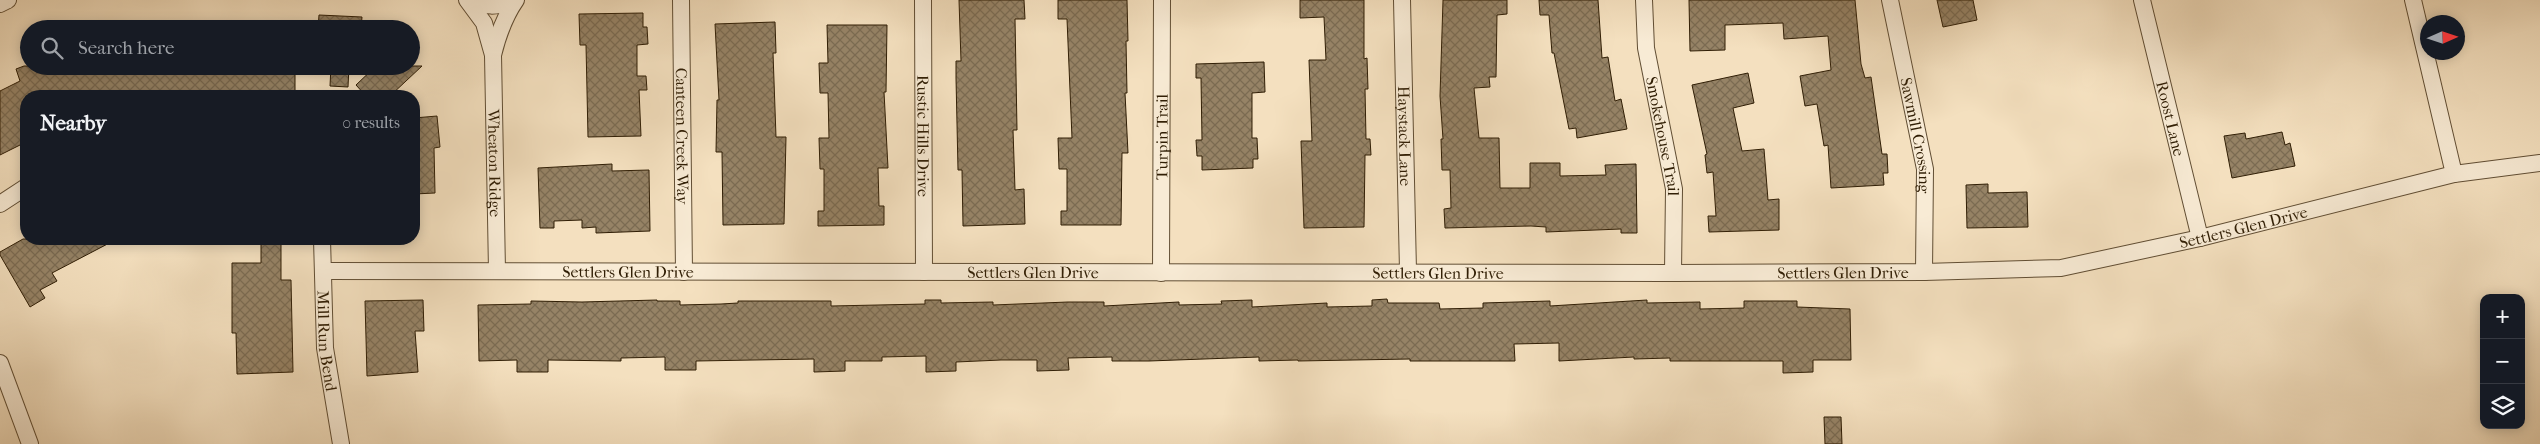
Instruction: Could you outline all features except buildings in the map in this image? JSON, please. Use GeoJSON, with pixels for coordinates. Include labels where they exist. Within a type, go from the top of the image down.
{"type":"FeatureCollection","features":[{"type":"Feature","properties":{"kind":"street"},"geometry":{"type":"LineString","coordinates":[[0,4],[8,0]]}},
{"type":"Feature","properties":{"kind":"street"},"geometry":{"type":"LineString","coordinates":[[469,0],[493,6],[512,0]]}},
{"type":"Feature","properties":{"kind":"street","name":"Wheaton Ridge"},"geometry":{"type":"LineString","coordinates":[[469,0],[484,23],[493,55],[496,271]]}},
{"type":"Feature","properties":{"kind":"street","name":"Wheaton Ridge"},"geometry":{"type":"LineString","coordinates":[[493,55],[508,11],[516,0]]}},
{"type":"Feature","properties":{"kind":"street","name":"Canteen Creek Way"},"geometry":{"type":"LineString","coordinates":[[681,0],[684,272]]}},
{"type":"Feature","properties":{"kind":"street","name":"Rustic Hills Drive"},"geometry":{"type":"LineString","coordinates":[[923,0],[924,272]]}},
{"type":"Feature","properties":{"kind":"street","name":"Turpin Trail"},"geometry":{"type":"LineString","coordinates":[[1160,273],[1162,0]]}},
{"type":"Feature","properties":{"kind":"street","name":"Haystack Lane"},"geometry":{"type":"LineString","coordinates":[[1402,0],[1408,271]]}},
{"type":"Feature","properties":{"kind":"street","name":"Smokehouse Trail"},"geometry":{"type":"LineString","coordinates":[[1644,0],[1646,48],[1674,189],[1673,273]]}},
{"type":"Feature","properties":{"kind":"street","name":"Sawmill Crossing"},"geometry":{"type":"LineString","coordinates":[[1890,0],[1925,169],[1924,272]]}},
{"type":"Feature","properties":{"kind":"street","name":"Roost Lane"},"geometry":{"type":"LineString","coordinates":[[2142,0],[2200,238]]}},
{"type":"Feature","properties":{"kind":"street"},"geometry":{"type":"LineString","coordinates":[[2413,0],[2454,174]]}},
{"type":"Feature","properties":{"kind":"street","name":"Settlers Glen Drive"},"geometry":{"type":"LineString","coordinates":[[323,271],[1160,273],[1408,271],[1673,273],[1924,272],[2061,268],[2200,238],[2454,174],[2540,163]]}},
{"type":"Feature","properties":{"kind":"street"},"geometry":{"type":"LineString","coordinates":[[0,204],[20,191]]}},
{"type":"Feature","properties":{"kind":"street","name":"Mill Run Bend"},"geometry":{"type":"LineString","coordinates":[[322,245],[325,348],[341,444]]}},
{"type":"Feature","properties":{"kind":"street"},"geometry":{"type":"LineString","coordinates":[[0,363],[30,444]]}}]}
